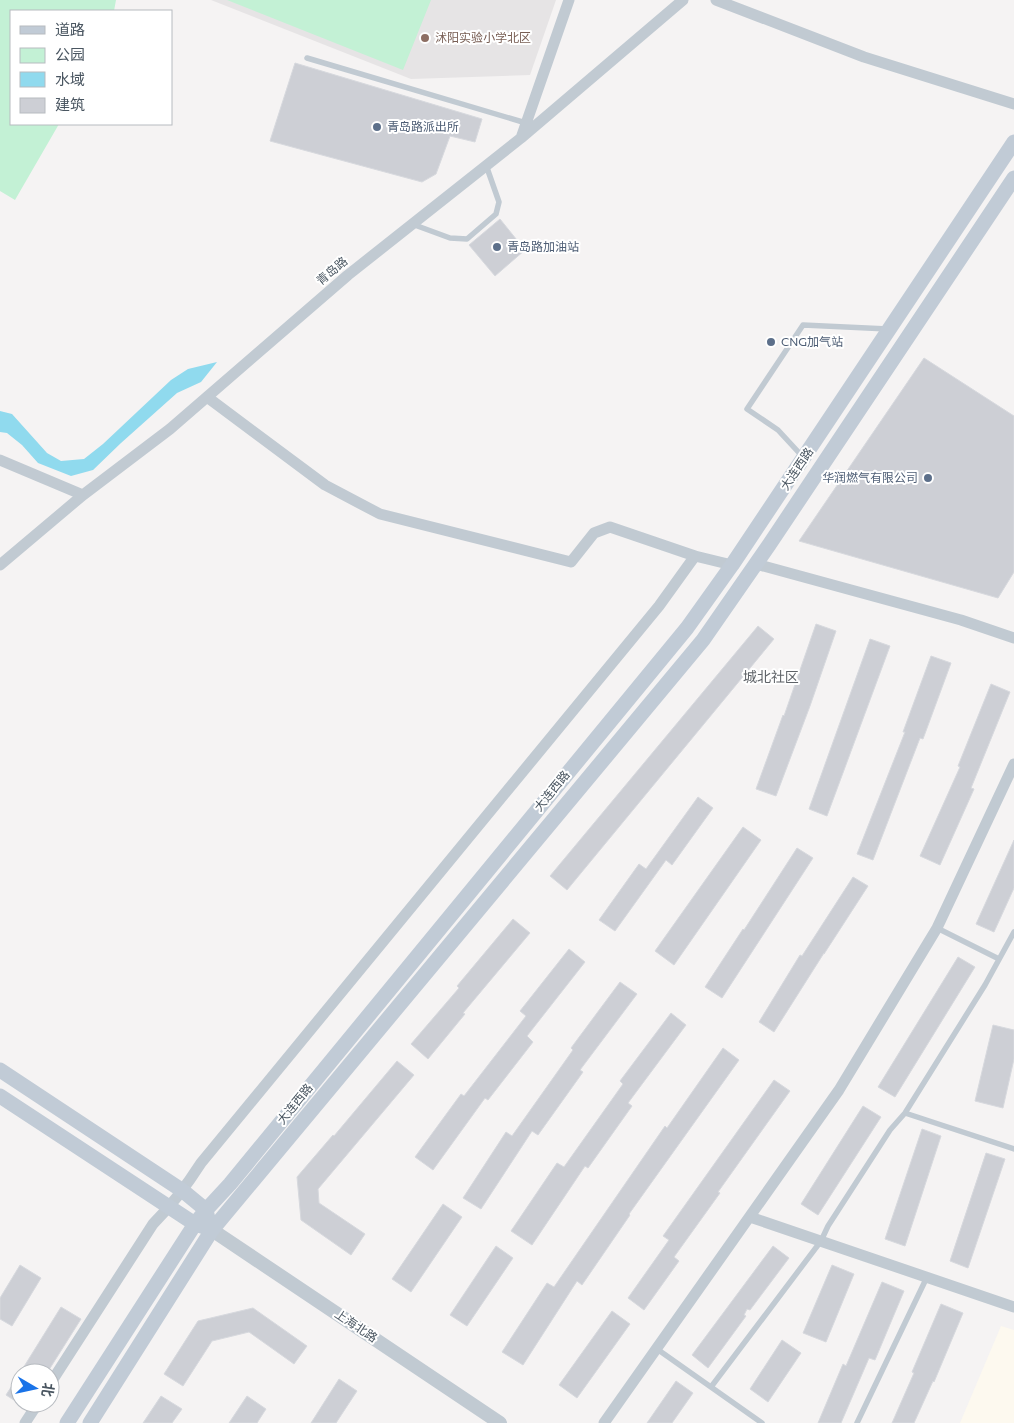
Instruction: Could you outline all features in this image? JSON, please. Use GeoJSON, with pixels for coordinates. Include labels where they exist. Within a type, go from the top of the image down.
{"type":"FeatureCollection","features":[{"type":"Feature","properties":{"kind":"main road","name":"大连西路"},"geometry":{"type":"LineString","coordinates":[[67,1423],[195,1224],[230,1184],[687,628],[804,458],[1014,142]]}},
{"type":"Feature","properties":{"kind":"main road","name":"大连西路"},"geometry":{"type":"LineString","coordinates":[[90,1423],[212,1230],[703,640],[756,564],[1014,178]]}},
{"type":"Feature","properties":{"kind":"main road"},"geometry":{"type":"LineString","coordinates":[[0,1070],[183,1191],[206,1210],[212,1230]]}},
{"type":"Feature","properties":{"kind":"main road","name":"上海北路"},"geometry":{"type":"LineString","coordinates":[[0,1096],[195,1224],[212,1230]]}},
{"type":"Feature","properties":{"kind":"street"},"geometry":{"type":"LineString","coordinates":[[521,138],[568,0]]}},
{"type":"Feature","properties":{"kind":"street","name":"青岛路"},"geometry":{"type":"LineString","coordinates":[[0,565],[83,495],[170,429],[348,275],[521,138],[683,0]]}},
{"type":"Feature","properties":{"kind":"street"},"geometry":{"type":"LineString","coordinates":[[716,0],[864,57],[1014,104]]}},
{"type":"Feature","properties":{"kind":"street"},"geometry":{"type":"LineString","coordinates":[[207,397],[325,485],[380,514],[571,562],[594,533],[610,527],[696,556],[732,565]]}},
{"type":"Feature","properties":{"kind":"street"},"geometry":{"type":"LineString","coordinates":[[0,460],[83,495]]}},
{"type":"Feature","properties":{"kind":"street"},"geometry":{"type":"LineString","coordinates":[[60,1369],[154,1224],[170,1208],[201,1163],[659,606],[696,556]]}},
{"type":"Feature","properties":{"kind":"street"},"geometry":{"type":"LineString","coordinates":[[756,564],[961,620],[1014,638]]}},
{"type":"Feature","properties":{"kind":"street"},"geometry":{"type":"LineString","coordinates":[[604,1423],[839,1090],[937,928],[1014,764]]}},
{"type":"Feature","properties":{"kind":"street"},"geometry":{"type":"LineString","coordinates":[[750,1216],[1014,1307]]}},
{"type":"Feature","properties":{"kind":"street","name":"上海北路"},"geometry":{"type":"LineString","coordinates":[[212,1230],[500,1423]]}},
{"type":"Feature","properties":{"kind":"lane"},"geometry":{"type":"LineString","coordinates":[[307,58],[526,123]]}},
{"type":"Feature","properties":{"kind":"lane"},"geometry":{"type":"LineString","coordinates":[[412,224],[450,238],[467,238],[496,214],[500,202],[486,165]]}},
{"type":"Feature","properties":{"kind":"lane"},"geometry":{"type":"LineString","coordinates":[[804,458],[778,430],[747,409],[803,325],[890,330]]}},
{"type":"Feature","properties":{"kind":"lane"},"geometry":{"type":"LineString","coordinates":[[937,928],[999,960]]}},
{"type":"Feature","properties":{"kind":"lane"},"geometry":{"type":"LineString","coordinates":[[711,1387],[821,1241],[828,1226],[890,1130],[905,1113],[985,985],[1014,932]]}},
{"type":"Feature","properties":{"kind":"lane"},"geometry":{"type":"LineString","coordinates":[[905,1113],[1014,1149]]}},
{"type":"Feature","properties":{"kind":"lane"},"geometry":{"type":"LineString","coordinates":[[857,1423],[927,1277]]}},
{"type":"Feature","properties":{"kind":"lane"},"geometry":{"type":"LineString","coordinates":[[656,1350],[762,1423]]}},
{"type":"Feature","properties":{"kind":"shaded area","name":"沭阳实验小学北区"},"geometry":{"type":"Polygon","coordinates":[[[211,0],[556,0],[530,75],[411,79],[211,0]]]}},
{"type":"Feature","properties":{"kind":"shaded area"},"geometry":{"type":"Polygon","coordinates":[[[1001,1326],[1014,1330],[1014,1423],[960,1423],[1001,1326]]]}},
{"type":"Feature","properties":{"kind":"green space"},"geometry":{"type":"Polygon","coordinates":[[[0,0],[116,0],[114,10],[10,10],[10,125],[58,125],[15,200],[0,191],[0,0]]]}},
{"type":"Feature","properties":{"kind":"green space"},"geometry":{"type":"Polygon","coordinates":[[[227,0],[431,0],[403,70],[227,0]]]}},
{"type":"Feature","properties":{"kind":"water"},"geometry":{"type":"Polygon","coordinates":[[[217,362],[201,382],[177,393],[93,470],[71,476],[38,463],[22,445],[7,433],[0,432],[0,411],[12,414],[47,453],[61,461],[84,459],[103,444],[171,380],[188,369],[217,362]]]}},
{"type":"Feature","properties":{"kind":"building","name":"青岛路派出所"},"geometry":{"type":"Polygon","coordinates":[[[295,63],[482,119],[475,142],[450,136],[436,174],[422,182],[270,141],[295,63]]]}},
{"type":"Feature","properties":{"kind":"building","name":"青岛路加油站"},"geometry":{"type":"Polygon","coordinates":[[[500,219],[525,250],[495,276],[469,245],[500,219]]]}},
{"type":"Feature","properties":{"kind":"building","name":"华润燃气有限公司"},"geometry":{"type":"Polygon","coordinates":[[[924,358],[1014,416],[1014,572],[998,598],[799,541],[924,358]]]}},
{"type":"Feature","properties":{"kind":"building"},"geometry":{"type":"Polygon","coordinates":[[[816,624],[836,631],[776,796],[756,789],[816,624]]]}},
{"type":"Feature","properties":{"kind":"building"},"geometry":{"type":"Polygon","coordinates":[[[758,626],[774,639],[567,890],[550,876],[758,626]]]}},
{"type":"Feature","properties":{"kind":"building"},"geometry":{"type":"Polygon","coordinates":[[[870,639],[890,646],[827,816],[809,809],[870,639]]]}},
{"type":"Feature","properties":{"kind":"building"},"geometry":{"type":"Polygon","coordinates":[[[931,656],[951,663],[923,739],[920,738],[873,860],[857,854],[905,732],[903,732],[931,656]]]}},
{"type":"Feature","properties":{"kind":"building"},"geometry":{"type":"Polygon","coordinates":[[[991,684],[1010,692],[971,788],[974,789],[940,865],[920,856],[960,767],[958,766],[991,684]]]}},
{"type":"Feature","properties":{"kind":"building"},"geometry":{"type":"Polygon","coordinates":[[[698,797],[713,808],[672,865],[666,860],[615,931],[599,920],[639,864],[646,869],[698,797]]]}},
{"type":"Feature","properties":{"kind":"building"},"geometry":{"type":"Polygon","coordinates":[[[743,827],[761,840],[674,965],[655,951],[743,827]]]}},
{"type":"Feature","properties":{"kind":"building"},"geometry":{"type":"Polygon","coordinates":[[[1014,840],[1014,888],[994,932],[976,924],[1014,840]]]}},
{"type":"Feature","properties":{"kind":"building"},"geometry":{"type":"Polygon","coordinates":[[[797,848],[813,858],[722,998],[705,987],[797,848]]]}},
{"type":"Feature","properties":{"kind":"building"},"geometry":{"type":"Polygon","coordinates":[[[853,877],[868,886],[774,1032],[759,1022],[800,955],[802,956],[853,877]]]}},
{"type":"Feature","properties":{"kind":"building"},"geometry":{"type":"Polygon","coordinates":[[[513,919],[530,933],[463,1013],[465,1014],[428,1059],[411,1044],[459,988],[457,986],[513,919]]]}},
{"type":"Feature","properties":{"kind":"building"},"geometry":{"type":"Polygon","coordinates":[[[569,949],[585,962],[527,1036],[533,1042],[488,1100],[485,1098],[433,1170],[415,1157],[461,1094],[464,1096],[526,1016],[520,1011],[569,949]]]}},
{"type":"Feature","properties":{"kind":"building"},"geometry":{"type":"Polygon","coordinates":[[[958,957],[975,967],[895,1097],[878,1087],[958,957]]]}},
{"type":"Feature","properties":{"kind":"building"},"geometry":{"type":"Polygon","coordinates":[[[620,982],[637,994],[580,1070],[583,1072],[538,1135],[532,1131],[481,1209],[463,1198],[506,1132],[512,1136],[573,1050],[571,1048],[620,982]]]}},
{"type":"Feature","properties":{"kind":"building"},"geometry":{"type":"Polygon","coordinates":[[[671,1013],[686,1025],[628,1103],[632,1106],[588,1168],[585,1166],[532,1245],[511,1231],[557,1163],[564,1167],[623,1084],[620,1081],[671,1013]]]}},
{"type":"Feature","properties":{"kind":"building"},"geometry":{"type":"Polygon","coordinates":[[[993,1025],[1014,1030],[1014,1059],[1003,1108],[975,1101],[993,1025]]]}},
{"type":"Feature","properties":{"kind":"building"},"geometry":{"type":"Polygon","coordinates":[[[723,1048],[739,1060],[629,1214],[582,1285],[577,1281],[523,1365],[502,1352],[547,1283],[554,1287],[665,1126],[667,1128],[723,1048]]]}},
{"type":"Feature","properties":{"kind":"building"},"geometry":{"type":"Polygon","coordinates":[[[397,1061],[414,1075],[318,1189],[319,1203],[365,1234],[351,1255],[301,1220],[297,1177],[397,1061]]]}},
{"type":"Feature","properties":{"kind":"building"},"geometry":{"type":"Polygon","coordinates":[[[774,1080],[790,1091],[674,1257],[679,1261],[644,1310],[628,1298],[669,1240],[663,1236],[774,1080]]]}},
{"type":"Feature","properties":{"kind":"building"},"geometry":{"type":"Polygon","coordinates":[[[863,1106],[881,1117],[818,1215],[801,1204],[863,1106]]]}},
{"type":"Feature","properties":{"kind":"building"},"geometry":{"type":"Polygon","coordinates":[[[922,1129],[941,1136],[905,1246],[885,1239],[922,1129]]]}},
{"type":"Feature","properties":{"kind":"building"},"geometry":{"type":"Polygon","coordinates":[[[986,1153],[1005,1159],[968,1268],[950,1261],[986,1153]]]}},
{"type":"Feature","properties":{"kind":"building"},"geometry":{"type":"Polygon","coordinates":[[[443,1204],[462,1217],[411,1292],[392,1279],[443,1204]]]}},
{"type":"Feature","properties":{"kind":"building"},"geometry":{"type":"Polygon","coordinates":[[[496,1246],[513,1258],[467,1326],[450,1315],[496,1246]]]}},
{"type":"Feature","properties":{"kind":"building"},"geometry":{"type":"Polygon","coordinates":[[[773,1246],[789,1258],[750,1310],[747,1309],[744,1315],[746,1316],[708,1368],[692,1355],[773,1246]]]}},
{"type":"Feature","properties":{"kind":"building"},"geometry":{"type":"Polygon","coordinates":[[[20,1265],[41,1278],[12,1326],[0,1319],[0,1298],[20,1265]]]}},
{"type":"Feature","properties":{"kind":"building"},"geometry":{"type":"Polygon","coordinates":[[[832,1265],[854,1274],[826,1342],[803,1333],[832,1265]]]}},
{"type":"Feature","properties":{"kind":"building"},"geometry":{"type":"Polygon","coordinates":[[[882,1282],[904,1291],[875,1360],[869,1358],[841,1423],[818,1423],[843,1364],[846,1366],[882,1282]]]}},
{"type":"Feature","properties":{"kind":"building"},"geometry":{"type":"Polygon","coordinates":[[[941,1304],[963,1313],[934,1382],[914,1423],[892,1423],[914,1373],[912,1372],[941,1304]]]}},
{"type":"Feature","properties":{"kind":"building"},"geometry":{"type":"Polygon","coordinates":[[[61,1307],[81,1319],[53,1363],[26,1363],[61,1307]]]}},
{"type":"Feature","properties":{"kind":"building"},"geometry":{"type":"Polygon","coordinates":[[[253,1308],[307,1346],[294,1364],[249,1332],[212,1341],[183,1386],[164,1374],[198,1321],[253,1308]]]}},
{"type":"Feature","properties":{"kind":"building"},"geometry":{"type":"Polygon","coordinates":[[[612,1311],[630,1324],[577,1398],[559,1385],[612,1311]]]}},
{"type":"Feature","properties":{"kind":"building"},"geometry":{"type":"Polygon","coordinates":[[[782,1340],[801,1353],[768,1402],[750,1389],[782,1340]]]}},
{"type":"Feature","properties":{"kind":"building"},"geometry":{"type":"Polygon","coordinates":[[[339,1379],[357,1391],[336,1423],[311,1423],[339,1379]]]}},
{"type":"Feature","properties":{"kind":"building"},"geometry":{"type":"Polygon","coordinates":[[[676,1381],[693,1393],[672,1423],[647,1423],[676,1381]]]}},
{"type":"Feature","properties":{"kind":"building"},"geometry":{"type":"Polygon","coordinates":[[[10,1389],[10,1398],[6,1395],[10,1389]]]}},
{"type":"Feature","properties":{"kind":"building"},"geometry":{"type":"Polygon","coordinates":[[[161,1396],[182,1409],[172,1423],[143,1423],[161,1396]]]}},
{"type":"Feature","properties":{"kind":"building"},"geometry":{"type":"Polygon","coordinates":[[[247,1396],[266,1409],[257,1423],[229,1423],[247,1396]]]}},
{"type":"Feature","properties":{"kind":"place","name":"沭阳实验小学北区"},"geometry":{"type":"Point","coordinates":[425,38]}},
{"type":"Feature","properties":{"kind":"place","name":"青岛路派出所"},"geometry":{"type":"Point","coordinates":[377,127]}},
{"type":"Feature","properties":{"kind":"place","name":"青岛路加油站"},"geometry":{"type":"Point","coordinates":[497,247]}},
{"type":"Feature","properties":{"kind":"place","name":"CNG加气站"},"geometry":{"type":"Point","coordinates":[771,342]}},
{"type":"Feature","properties":{"kind":"place","name":"华润燃气有限公司"},"geometry":{"type":"Point","coordinates":[928,478]}},
{"type":"Feature","properties":{"kind":"district","name":"城北社区"},"geometry":{"type":"Point","coordinates":[771,677]}}]}
